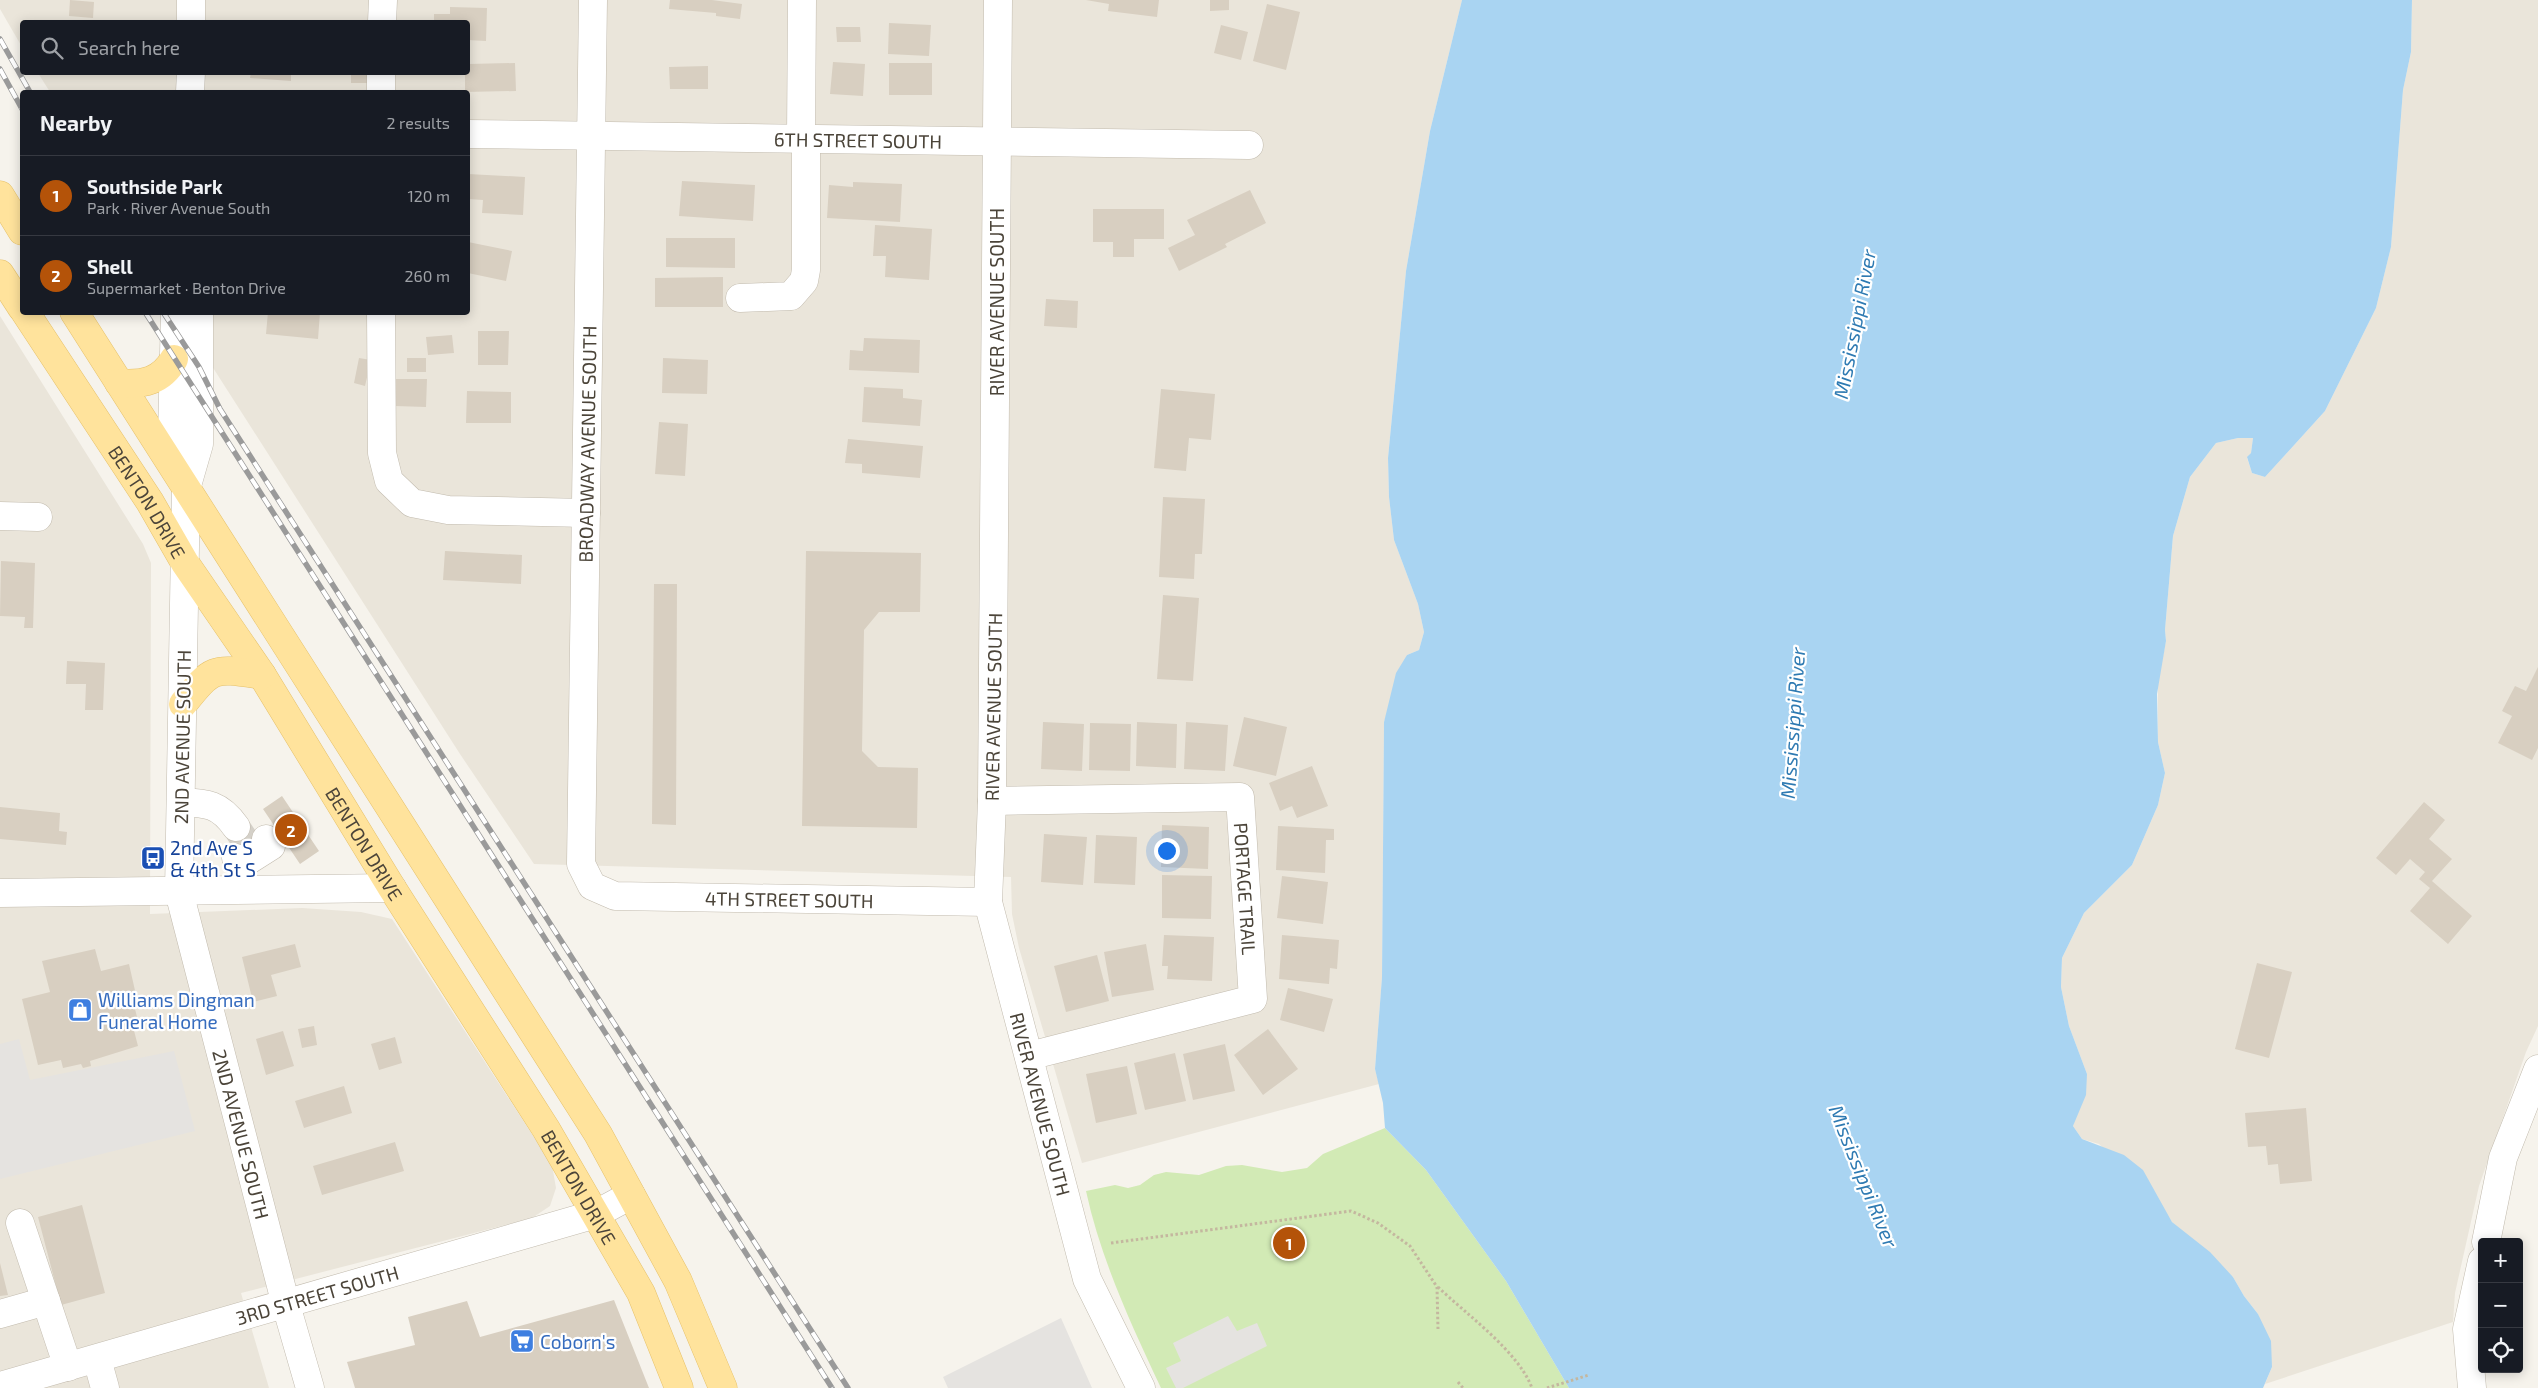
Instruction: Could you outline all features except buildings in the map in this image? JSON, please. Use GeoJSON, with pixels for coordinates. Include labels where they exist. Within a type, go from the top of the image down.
{"type":"FeatureCollection","features":[{"type":"Feature","properties":{"kind":"main road"},"geometry":{"type":"LineString","coordinates":[[0,195],[20,228]]}},
{"type":"Feature","properties":{"kind":"main road"},"geometry":{"type":"LineString","coordinates":[[0,274],[20,305]]}},
{"type":"Feature","properties":{"kind":"main road","name":"BENTON DRIVE"},"geometry":{"type":"LineString","coordinates":[[27,315],[150,502],[185,563],[262,675],[392,888],[546,1129],[641,1293],[679,1388]]}},
{"type":"Feature","properties":{"kind":"main road","name":"BENTON DRIVE"},"geometry":{"type":"LineString","coordinates":[[76,315],[560,1071],[598,1134],[678,1281],[724,1388]]}},
{"type":"Feature","properties":{"kind":"main road"},"geometry":{"type":"LineString","coordinates":[[119,383],[142,383],[158,378],[169,369],[174,359]]}},
{"type":"Feature","properties":{"kind":"main road"},"geometry":{"type":"LineString","coordinates":[[183,704],[204,678],[215,672],[231,670],[262,675]]}},
{"type":"Feature","properties":{"kind":"street"},"geometry":{"type":"LineString","coordinates":[[191,0],[191,20]]}},
{"type":"Feature","properties":{"kind":"street"},"geometry":{"type":"LineString","coordinates":[[382,20],[383,0]]}},
{"type":"Feature","properties":{"kind":"street","name":"BROADWAY AVENUE SOUTH"},"geometry":{"type":"LineString","coordinates":[[592,886],[581,864],[593,0]]}},
{"type":"Feature","properties":{"kind":"street"},"geometry":{"type":"LineString","coordinates":[[740,298],[791,296],[804,281],[806,270],[802,0]]}},
{"type":"Feature","properties":{"kind":"street","name":"RIVER AVENUE SOUTH"},"geometry":{"type":"LineString","coordinates":[[998,0],[992,800],[988,902],[1088,1279],[1141,1388]]}},
{"type":"Feature","properties":{"kind":"street"},"geometry":{"type":"LineString","coordinates":[[190,90],[191,75]]}},
{"type":"Feature","properties":{"kind":"street"},"geometry":{"type":"LineString","coordinates":[[381,75],[381,90]]}},
{"type":"Feature","properties":{"kind":"street","name":"6TH STREET SOUTH"},"geometry":{"type":"LineString","coordinates":[[470,134],[591,134],[1249,145]]}},
{"type":"Feature","properties":{"kind":"street","name":"2ND AVENUE SOUTH"},"geometry":{"type":"LineString","coordinates":[[175,315],[172,437],[186,489]]}},
{"type":"Feature","properties":{"kind":"street","name":"2ND AVENUE SOUTH"},"geometry":{"type":"LineString","coordinates":[[199,315],[198,444],[186,489],[180,892],[286,1305],[310,1388]]}},
{"type":"Feature","properties":{"kind":"street"},"geometry":{"type":"LineString","coordinates":[[381,315],[382,453],[389,481],[412,503],[448,510],[586,513]]}},
{"type":"Feature","properties":{"kind":"street"},"geometry":{"type":"LineString","coordinates":[[0,516],[38,517]]}},
{"type":"Feature","properties":{"kind":"street","name":"PORTAGE TRAIL"},"geometry":{"type":"LineString","coordinates":[[992,800],[1240,797],[1253,999],[1030,1056]]}},
{"type":"Feature","properties":{"kind":"street"},"geometry":{"type":"LineString","coordinates":[[181,802],[209,803],[244,837],[264,871],[264,889]]}},
{"type":"Feature","properties":{"kind":"street","name":"4TH STREET SOUTH"},"geometry":{"type":"LineString","coordinates":[[592,886],[615,896],[988,902]]}},
{"type":"Feature","properties":{"kind":"street"},"geometry":{"type":"LineString","coordinates":[[0,893],[392,888]]}},
{"type":"Feature","properties":{"kind":"street"},"geometry":{"type":"LineString","coordinates":[[2487,1238],[2504,1158],[2538,1069]]}},
{"type":"Feature","properties":{"kind":"street","name":"3RD STREET SOUTH"},"geometry":{"type":"LineString","coordinates":[[0,1386],[596,1214],[631,1195]]}},
{"type":"Feature","properties":{"kind":"street"},"geometry":{"type":"LineString","coordinates":[[20,1223],[68,1367]]}},
{"type":"Feature","properties":{"kind":"street"},"geometry":{"type":"LineString","coordinates":[[2472,1388],[2467,1329],[2478,1279]]}},
{"type":"Feature","properties":{"kind":"street"},"geometry":{"type":"LineString","coordinates":[[0,1314],[46,1301]]}},
{"type":"Feature","properties":{"kind":"street"},"geometry":{"type":"LineString","coordinates":[[97,1359],[105,1388]]}},
{"type":"Feature","properties":{"kind":"path"},"geometry":{"type":"LineString","coordinates":[[1111,1243],[1351,1211],[1378,1223],[1410,1246],[1437,1287],[1504,1348],[1528,1376],[1532,1388]]}},
{"type":"Feature","properties":{"kind":"path"},"geometry":{"type":"LineString","coordinates":[[1437,1287],[1438,1329]]}},
{"type":"Feature","properties":{"kind":"path"},"geometry":{"type":"LineString","coordinates":[[1547,1388],[1589,1375]]}},
{"type":"Feature","properties":{"kind":"path"},"geometry":{"type":"LineString","coordinates":[[1458,1382],[1463,1388]]}},
{"type":"Feature","properties":{"kind":"shaded area"},"geometry":{"type":"Polygon","coordinates":[[[0,0],[1462,0],[1430,131],[1406,271],[1388,458],[1389,497],[1394,540],[1418,604],[1424,632],[1419,650],[1407,655],[1384,722],[1382,977],[1375,1069],[1379,1084],[1082,1163],[1019,948],[1012,914],[1011,877],[534,864],[460,754],[179,315],[470,315],[470,90],[49,90],[39,75],[470,75],[470,20],[20,20],[20,44],[0,9],[0,0]]]}},
{"type":"Feature","properties":{"kind":"shaded area"},"geometry":{"type":"Polygon","coordinates":[[[2412,0],[2538,0],[2538,1026],[2526,1052],[2479,1186],[2455,1293],[2453,1322],[2265,1384],[2272,1367],[2258,1314],[2244,1296],[2233,1277],[2172,1222],[2160,1204],[2099,1144],[2082,1139],[2073,1126],[2087,1074],[2069,1026],[2061,987],[2062,958],[2084,913],[2132,865],[2158,805],[2165,773],[2158,742],[2158,681],[2166,641],[2165,630],[2173,536],[2190,477],[2216,443],[2238,438],[2253,438],[2251,453],[2247,458],[2252,473],[2265,477],[2325,411],[2376,308],[2391,247],[2403,90],[2411,52],[2412,0]]]}},
{"type":"Feature","properties":{"kind":"shaded area"},"geometry":{"type":"Polygon","coordinates":[[[0,316],[143,544],[151,563],[150,914],[302,908],[361,912],[392,919],[552,1165],[556,1188],[550,1206],[532,1218],[241,1293],[269,1388],[0,1388],[0,316]]]}},
{"type":"Feature","properties":{"kind":"shaded area"},"geometry":{"type":"Polygon","coordinates":[[[19,1039],[30,1080],[174,1051],[195,1131],[0,1179],[0,1044],[19,1039]]]}},
{"type":"Feature","properties":{"kind":"shaded area"},"geometry":{"type":"Polygon","coordinates":[[[1228,1316],[1237,1331],[1257,1323],[1267,1346],[1183,1388],[1176,1388],[1166,1368],[1181,1361],[1173,1343],[1228,1316]]]}},
{"type":"Feature","properties":{"kind":"shaded area"},"geometry":{"type":"Polygon","coordinates":[[[1061,1318],[1092,1388],[948,1388],[943,1377],[1061,1318]]]}},
{"type":"Feature","properties":{"kind":"green space"},"geometry":{"type":"Polygon","coordinates":[[[1385,1128],[1426,1170],[1506,1281],[1569,1388],[1161,1388],[1108,1267],[1086,1191],[1115,1185],[1128,1188],[1140,1185],[1154,1175],[1166,1172],[1199,1175],[1226,1166],[1242,1165],[1282,1172],[1307,1168],[1323,1154],[1385,1128]]]}},
{"type":"Feature","properties":{"kind":"water","name":"Mississippi River"},"geometry":{"type":"Polygon","coordinates":[[[1462,0],[2412,0],[2411,52],[2403,90],[2391,247],[2376,308],[2325,411],[2265,477],[2252,473],[2247,457],[2251,453],[2253,438],[2238,438],[2216,443],[2190,477],[2173,536],[2165,630],[2166,641],[2157,694],[2158,742],[2165,773],[2158,805],[2132,865],[2084,913],[2062,958],[2061,987],[2069,1026],[2087,1074],[2086,1095],[2073,1126],[2082,1139],[2124,1155],[2143,1170],[2172,1222],[2210,1252],[2233,1277],[2244,1296],[2258,1314],[2271,1341],[2272,1367],[2263,1388],[1569,1388],[1506,1281],[1426,1170],[1385,1128],[1383,1103],[1375,1069],[1382,977],[1384,722],[1396,673],[1407,655],[1419,650],[1424,632],[1418,604],[1394,540],[1389,497],[1388,458],[1406,271],[1430,131],[1462,0]]]}},
{"type":"Feature","properties":{"kind":"tunnel"},"geometry":{"type":"LineString","coordinates":[[236,827],[251,849]]}},
{"type":"Feature","properties":{"kind":"railway"},"geometry":{"type":"LineString","coordinates":[[0,39],[20,74]]}},
{"type":"Feature","properties":{"kind":"railway"},"geometry":{"type":"LineString","coordinates":[[0,69],[20,105]]}},
{"type":"Feature","properties":{"kind":"railway"},"geometry":{"type":"LineString","coordinates":[[20,75],[29,90]]}},
{"type":"Feature","properties":{"kind":"railway"},"geometry":{"type":"LineString","coordinates":[[147,315],[832,1388]]}},
{"type":"Feature","properties":{"kind":"railway"},"geometry":{"type":"LineString","coordinates":[[165,315],[199,367],[220,409],[848,1388]]}},
{"type":"Feature","properties":{"kind":"place","name":"Shell"},"geometry":{"type":"Point","coordinates":[291,830]}},
{"type":"Feature","properties":{"kind":"place","name":"2nd Ave S & 4th St S"},"geometry":{"type":"Point","coordinates":[153,858]}},
{"type":"Feature","properties":{"kind":"place","name":"Williams Dingman Funeral Home"},"geometry":{"type":"Point","coordinates":[80,1010]}},
{"type":"Feature","properties":{"kind":"place","name":"Southside Park"},"geometry":{"type":"Point","coordinates":[1289,1243]}},
{"type":"Feature","properties":{"kind":"place","name":"Coborn's"},"geometry":{"type":"Point","coordinates":[522,1341]}}]}
